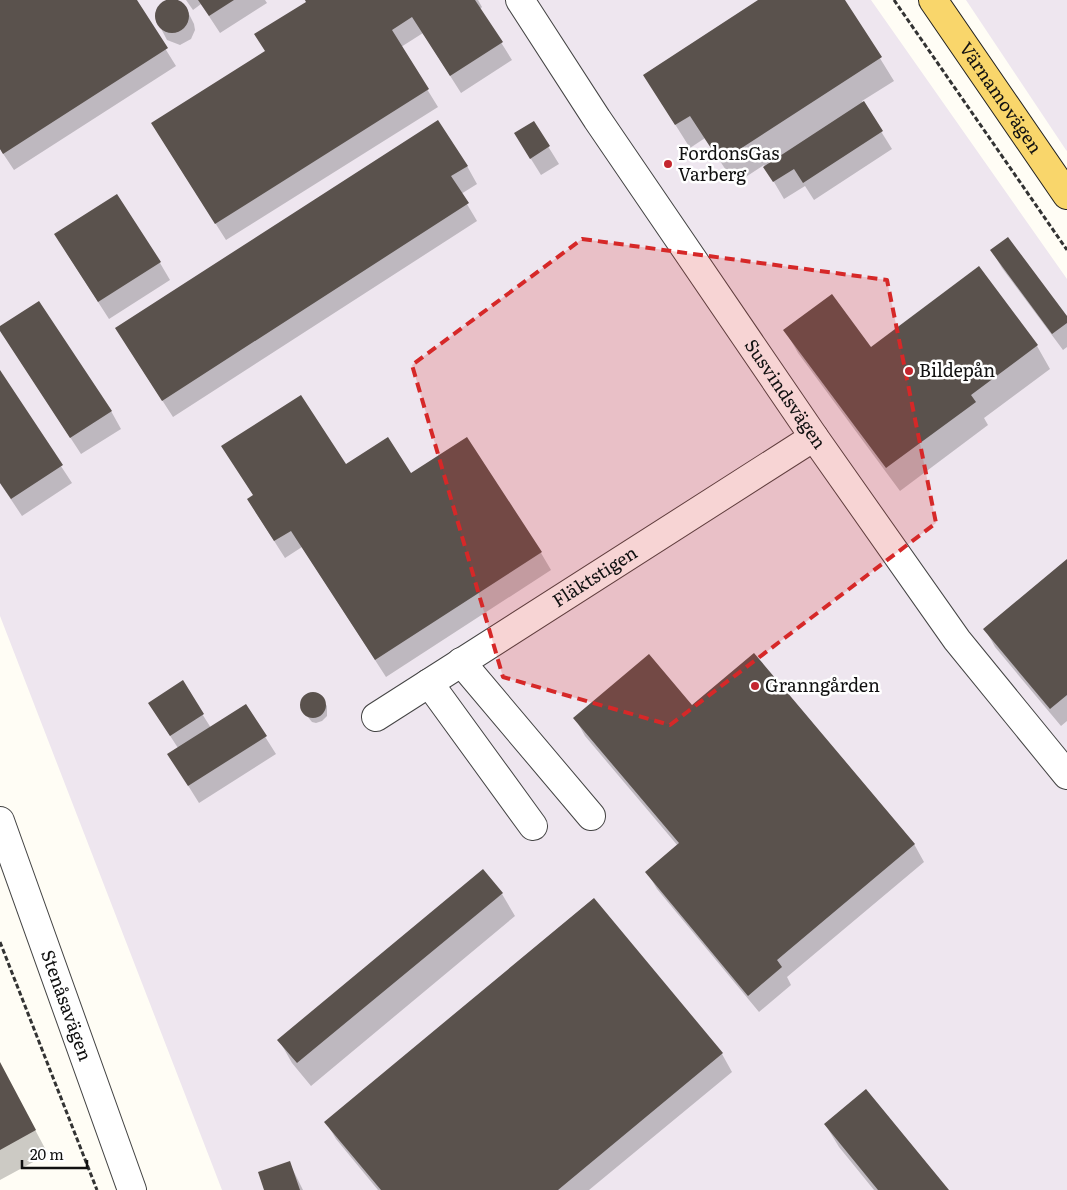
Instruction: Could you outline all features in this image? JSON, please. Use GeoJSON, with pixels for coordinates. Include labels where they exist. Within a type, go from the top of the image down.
{"type":"FeatureCollection","features":[{"type":"Feature","properties":{"kind":"main road","name":"Värnamovägen"},"geometry":{"type":"LineString","coordinates":[[933,0],[1067,195]]}},
{"type":"Feature","properties":{"kind":"street","name":"Susvindsvägen"},"geometry":{"type":"LineString","coordinates":[[520,0],[597,120],[956,640],[1067,775]]}},
{"type":"Feature","properties":{"kind":"street","name":"Fläktstigen"},"geometry":{"type":"LineString","coordinates":[[376,717],[814,436]]}},
{"type":"Feature","properties":{"kind":"street"},"geometry":{"type":"LineString","coordinates":[[461,662],[591,816]]}},
{"type":"Feature","properties":{"kind":"street"},"geometry":{"type":"LineString","coordinates":[[429,683],[533,826]]}},
{"type":"Feature","properties":{"kind":"street","name":"Stenåsavägen"},"geometry":{"type":"LineString","coordinates":[[0,821],[132,1190]]}},
{"type":"Feature","properties":{"kind":"path"},"geometry":{"type":"LineString","coordinates":[[894,0],[1067,250]]}},
{"type":"Feature","properties":{"kind":"path"},"geometry":{"type":"LineString","coordinates":[[0,942],[97,1190]]}},
{"type":"Feature","properties":{"kind":"highlighted area"},"geometry":{"type":"Polygon","coordinates":[[[582,239],[887,280],[936,523],[670,725],[503,677],[412,365],[582,239]]]}},
{"type":"Feature","properties":{"kind":"shaded area"},"geometry":{"type":"Polygon","coordinates":[[[0,0],[871,0],[1067,279],[1067,1190],[222,1190],[0,616],[0,0]]]}},
{"type":"Feature","properties":{"kind":"shaded area"},"geometry":{"type":"Polygon","coordinates":[[[966,0],[1067,0],[1067,151],[1066,150],[966,0]]]}},
{"type":"Feature","properties":{"kind":"building"},"geometry":{"type":"Polygon","coordinates":[[[172,-1],[179,0],[184,4],[188,9],[188,23],[184,28],[179,32],[172,33],[165,32],[160,28],[156,23],[155,16],[156,9],[160,4],[165,0],[172,-1]]]}},
{"type":"Feature","properties":{"kind":"building"},"geometry":{"type":"Polygon","coordinates":[[[0,0],[137,0],[168,48],[3,154],[0,149],[0,0]]]}},
{"type":"Feature","properties":{"kind":"building"},"geometry":{"type":"Polygon","coordinates":[[[198,0],[234,0],[209,16],[198,0]]]}},
{"type":"Feature","properties":{"kind":"building"},"geometry":{"type":"Polygon","coordinates":[[[305,0],[475,0],[503,42],[450,76],[412,17],[392,30],[429,89],[215,224],[151,123],[265,51],[254,34],[306,2],[305,0]]]}},
{"type":"Feature","properties":{"kind":"building"},"geometry":{"type":"Polygon","coordinates":[[[758,0],[845,0],[882,57],[720,162],[690,116],[675,125],[643,75],[758,0]]]}},
{"type":"Feature","properties":{"kind":"building"},"geometry":{"type":"Polygon","coordinates":[[[864,101],[883,131],[803,183],[794,169],[773,182],[763,167],[864,101]]]}},
{"type":"Feature","properties":{"kind":"building"},"geometry":{"type":"Polygon","coordinates":[[[438,120],[468,166],[451,176],[469,203],[162,401],[115,328],[438,120]]]}},
{"type":"Feature","properties":{"kind":"building"},"geometry":{"type":"Polygon","coordinates":[[[534,121],[550,146],[530,159],[514,133],[534,121]]]}},
{"type":"Feature","properties":{"kind":"building"},"geometry":{"type":"Polygon","coordinates":[[[117,194],[161,262],[98,302],[54,234],[117,194]]]}},
{"type":"Feature","properties":{"kind":"building"},"geometry":{"type":"Polygon","coordinates":[[[1008,237],[1067,316],[1067,323],[1052,334],[990,250],[1008,237]]]}},
{"type":"Feature","properties":{"kind":"building","name":"Bildepån"},"geometry":{"type":"Polygon","coordinates":[[[979,266],[1038,345],[971,395],[976,402],[886,468],[783,330],[832,294],[871,347],[979,266]]]}},
{"type":"Feature","properties":{"kind":"building"},"geometry":{"type":"Polygon","coordinates":[[[39,301],[112,411],[70,438],[0,331],[0,326],[39,301]]]}},
{"type":"Feature","properties":{"kind":"building"},"geometry":{"type":"Polygon","coordinates":[[[0,370],[63,465],[11,499],[0,483],[0,370]]]}},
{"type":"Feature","properties":{"kind":"building"},"geometry":{"type":"Polygon","coordinates":[[[301,395],[346,464],[388,437],[411,473],[467,437],[542,552],[375,660],[291,531],[274,541],[247,499],[253,495],[221,446],[301,395]]]}},
{"type":"Feature","properties":{"kind":"building"},"geometry":{"type":"Polygon","coordinates":[[[1067,559],[1067,695],[1050,709],[983,629],[1067,559]]]}},
{"type":"Feature","properties":{"kind":"building"},"geometry":{"type":"Polygon","coordinates":[[[754,653],[915,844],[777,960],[782,967],[748,996],[645,872],[679,843],[573,718],[649,654],[692,705],[754,653]]]}},
{"type":"Feature","properties":{"kind":"building"},"geometry":{"type":"Polygon","coordinates":[[[183,680],[204,714],[170,736],[148,703],[183,680]]]}},
{"type":"Feature","properties":{"kind":"building"},"geometry":{"type":"Polygon","coordinates":[[[313,692],[322,696],[326,705],[322,714],[313,718],[304,714],[300,705],[304,696],[313,692]]]}},
{"type":"Feature","properties":{"kind":"building"},"geometry":{"type":"Polygon","coordinates":[[[246,704],[267,736],[188,786],[167,754],[246,704]]]}},
{"type":"Feature","properties":{"kind":"building"},"geometry":{"type":"Polygon","coordinates":[[[483,869],[503,893],[297,1063],[277,1040],[483,869]]]}},
{"type":"Feature","properties":{"kind":"building"},"geometry":{"type":"Polygon","coordinates":[[[594,898],[723,1053],[558,1190],[381,1190],[324,1122],[594,898]]]}},
{"type":"Feature","properties":{"kind":"building"},"geometry":{"type":"Polygon","coordinates":[[[0,1062],[36,1130],[0,1150],[0,1062]]]}},
{"type":"Feature","properties":{"kind":"building"},"geometry":{"type":"Polygon","coordinates":[[[866,1089],[949,1190],[878,1190],[824,1124],[866,1089]]]}},
{"type":"Feature","properties":{"kind":"building"},"geometry":{"type":"Polygon","coordinates":[[[290,1161],[300,1190],[264,1190],[258,1172],[290,1161]]]}},
{"type":"Feature","properties":{"kind":"place","name":"FordonsGas Varberg"},"geometry":{"type":"Point","coordinates":[668,164]}},
{"type":"Feature","properties":{"kind":"place","name":"Bildepån"},"geometry":{"type":"Point","coordinates":[909,371]}},
{"type":"Feature","properties":{"kind":"place","name":"Granngården"},"geometry":{"type":"Point","coordinates":[755,686]}}]}
